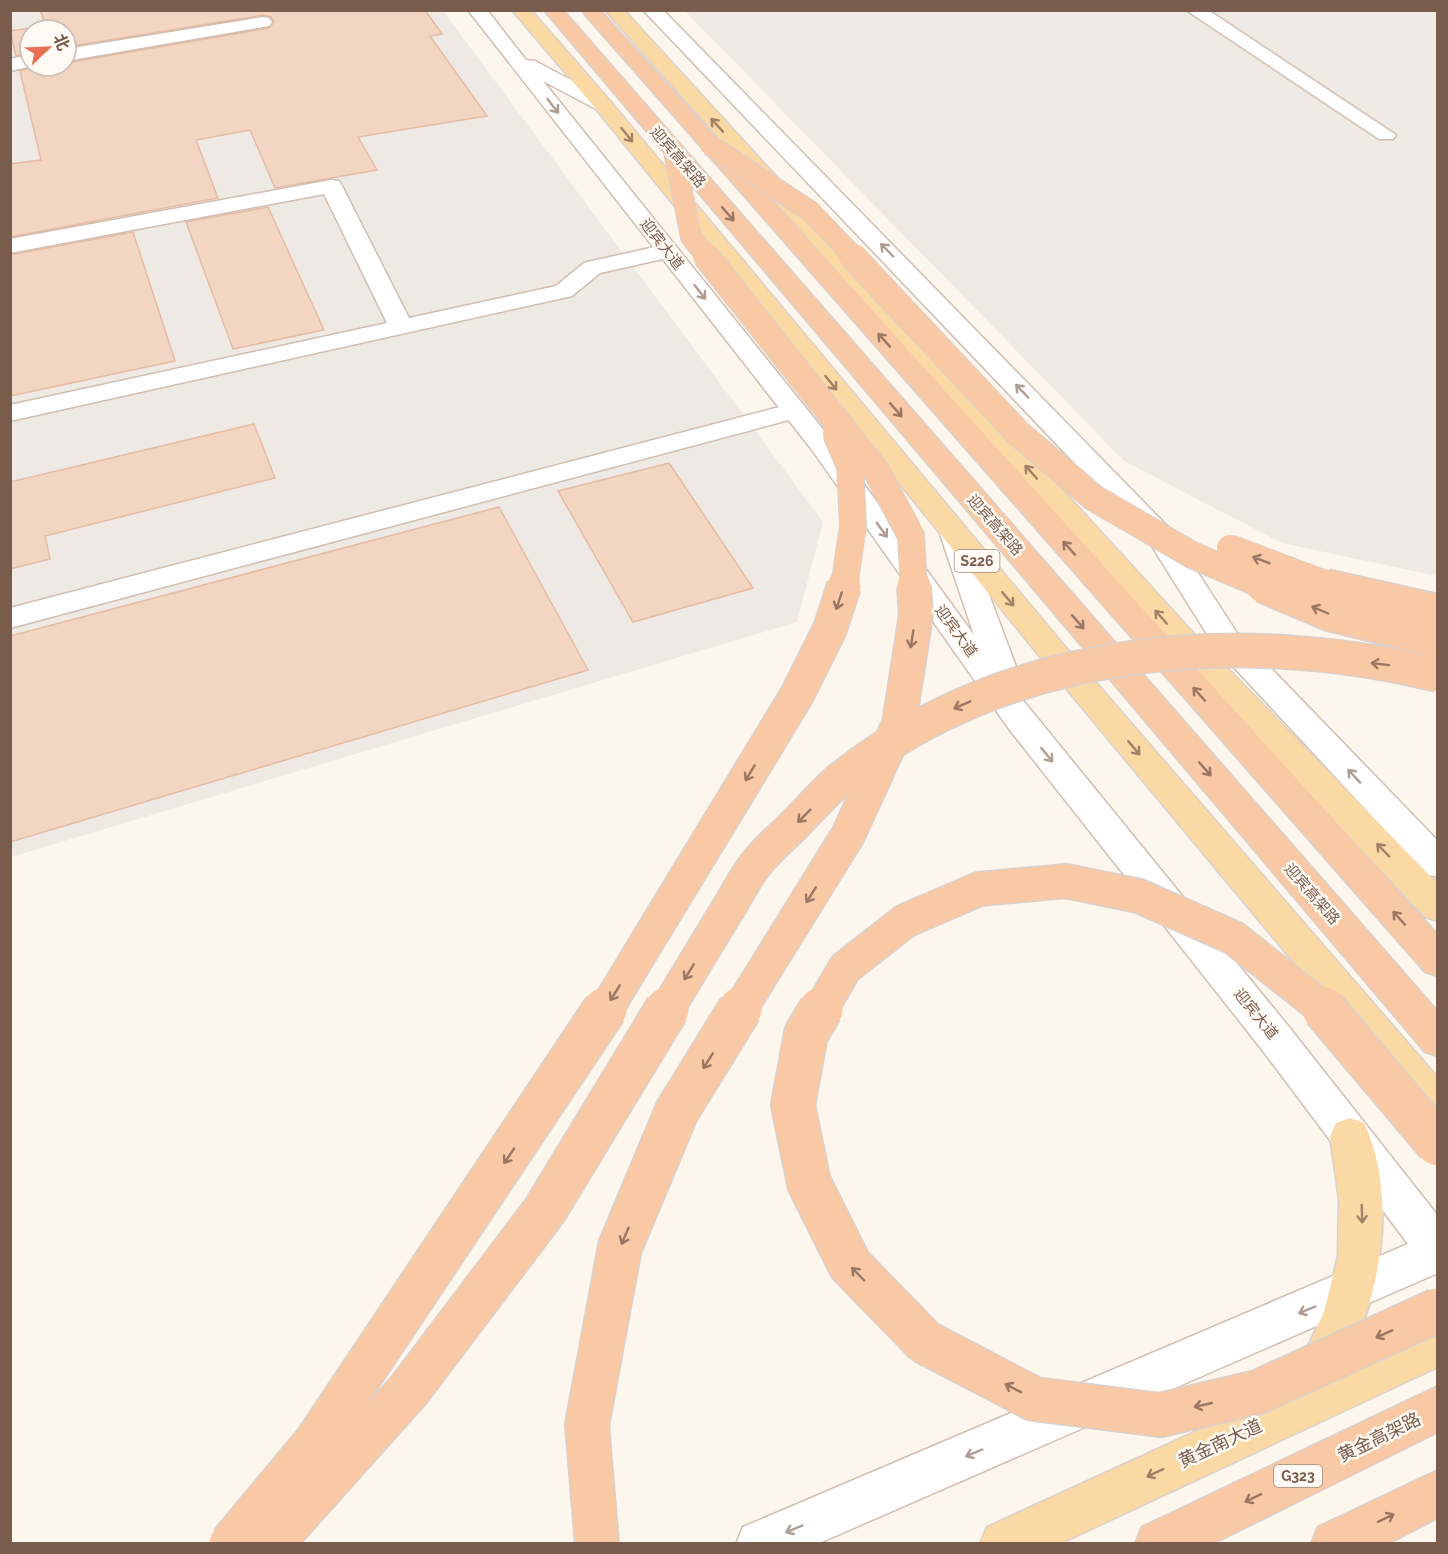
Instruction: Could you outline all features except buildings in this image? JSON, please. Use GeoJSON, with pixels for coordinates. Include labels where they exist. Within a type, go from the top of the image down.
{"type":"FeatureCollection","features":[{"type":"Feature","properties":{"kind":"highway","name":"迎宾高架路"},"geometry":{"type":"LineString","coordinates":[[553,10],[1437,1040]]}},
{"type":"Feature","properties":{"kind":"highway"},"geometry":{"type":"LineString","coordinates":[[590,10],[1437,961]]}},
{"type":"Feature","properties":{"kind":"highway"},"geometry":{"type":"LineString","coordinates":[[710,145],[810,211],[1018,434],[1094,498],[1192,555],[1329,615],[1437,641]]}},
{"type":"Feature","properties":{"kind":"highway"},"geometry":{"type":"LineString","coordinates":[[231,1544],[316,1442],[585,1043],[797,695],[830,629],[847,577],[853,526],[850,466],[691,237],[674,152]]}},
{"type":"Feature","properties":{"kind":"highway"},"geometry":{"type":"LineString","coordinates":[[597,1544],[587,1425],[620,1248],[677,1111],[848,835],[899,724],[916,615],[911,536],[877,472],[808,407]]}},
{"type":"Feature","properties":{"kind":"highway"},"geometry":{"type":"LineString","coordinates":[[1018,434],[1146,507],[1220,544],[1327,586],[1437,610]]}},
{"type":"Feature","properties":{"kind":"highway"},"geometry":{"type":"LineString","coordinates":[[271,1544],[409,1390],[546,1210],[755,865],[839,780],[913,729],[965,703],[1045,675],[1132,657],[1208,651],[1291,653],[1409,668],[1437,675]]}},
{"type":"Feature","properties":{"kind":"highway"},"geometry":{"type":"LineString","coordinates":[[1437,1144],[1319,1003],[1234,938],[1139,896],[1066,881],[979,889],[905,921],[844,968],[806,1034],[793,1105],[809,1183],[850,1265],[925,1342],[1034,1399],[1160,1415],[1258,1392],[1437,1310]]}},
{"type":"Feature","properties":{"kind":"highway","name":"黄金高架路"},"geometry":{"type":"LineString","coordinates":[[1158,1544],[1437,1408]]}},
{"type":"Feature","properties":{"kind":"highway"},"geometry":{"type":"LineString","coordinates":[[1335,1544],[1437,1493]]}},
{"type":"Feature","properties":{"kind":"main road","name":"S226"},"geometry":{"type":"LineString","coordinates":[[521,10],[603,105],[954,534],[1437,1107]]}},
{"type":"Feature","properties":{"kind":"main road"},"geometry":{"type":"LineString","coordinates":[[614,10],[1186,644],[1437,907]]}},
{"type":"Feature","properties":{"kind":"main road"},"geometry":{"type":"LineString","coordinates":[[1285,1414],[1314,1378],[1337,1339],[1353,1290],[1361,1255],[1362,1215],[1359,1175],[1350,1136]]}},
{"type":"Feature","properties":{"kind":"main road","name":"黄金南大道"},"geometry":{"type":"LineString","coordinates":[[1004,1544],[1437,1344]]}},
{"type":"Feature","properties":{"kind":"street","name":"迎宾大道"},"geometry":{"type":"LineString","coordinates":[[477,10],[668,251],[808,407],[1020,721],[1350,1136],[1437,1251]]}},
{"type":"Feature","properties":{"kind":"street"},"geometry":{"type":"LineString","coordinates":[[652,10],[1159,534],[1226,640],[1437,864]]}},
{"type":"Feature","properties":{"kind":"street"},"geometry":{"type":"LineString","coordinates":[[1195,10],[1386,135]]}},
{"type":"Feature","properties":{"kind":"street"},"geometry":{"type":"LineString","coordinates":[[78,53],[263,22]]}},
{"type":"Feature","properties":{"kind":"street"},"geometry":{"type":"LineString","coordinates":[[638,37],[723,82]]}},
{"type":"Feature","properties":{"kind":"street"},"geometry":{"type":"LineString","coordinates":[[516,59],[603,105]]}},
{"type":"Feature","properties":{"kind":"street"},"geometry":{"type":"LineString","coordinates":[[10,246],[331,186],[401,326]]}},
{"type":"Feature","properties":{"kind":"street"},"geometry":{"type":"LineString","coordinates":[[10,412],[564,291],[592,267],[668,251]]}},
{"type":"Feature","properties":{"kind":"street"},"geometry":{"type":"LineString","coordinates":[[10,618],[808,407]]}},
{"type":"Feature","properties":{"kind":"street"},"geometry":{"type":"LineString","coordinates":[[954,534],[1020,721]]}},
{"type":"Feature","properties":{"kind":"street"},"geometry":{"type":"LineString","coordinates":[[760,1544],[1353,1290],[1437,1251]]}},
{"type":"Feature","properties":{"kind":"shaded area"},"geometry":{"type":"Polygon","coordinates":[[[11,11],[443,11],[823,522],[797,622],[11,857],[11,11]]]}},
{"type":"Feature","properties":{"kind":"shaded area"},"geometry":{"type":"Polygon","coordinates":[[[685,11],[1437,11],[1437,576],[1282,543],[1124,461],[685,11]]]}}]}
